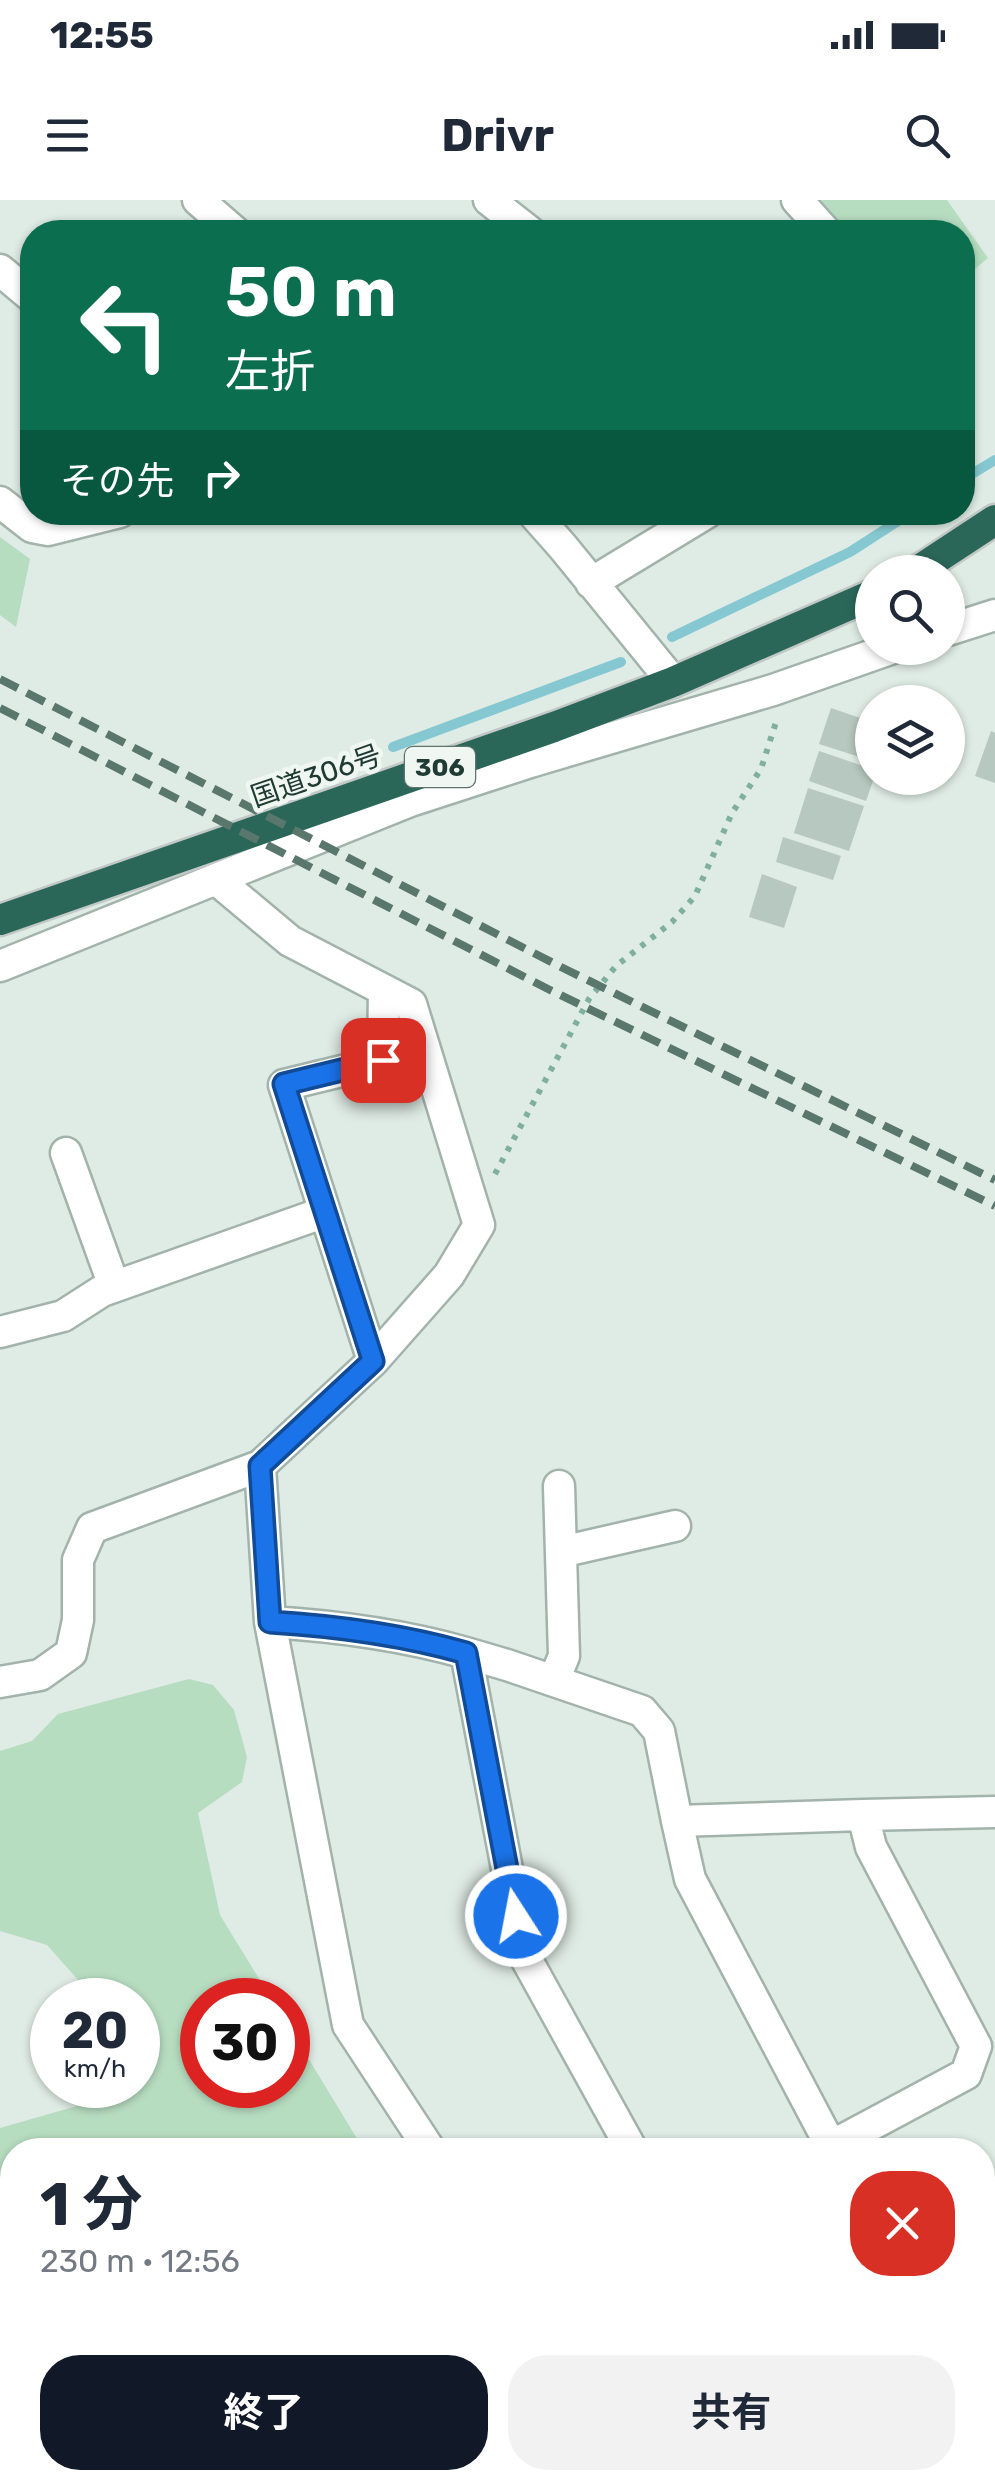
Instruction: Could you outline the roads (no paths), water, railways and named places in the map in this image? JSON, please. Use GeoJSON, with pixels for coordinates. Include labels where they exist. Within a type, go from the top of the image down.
{"type":"FeatureCollection","features":[{"type":"Feature","properties":{"kind":"highway"},"geometry":{"type":"LineString","coordinates":[[942,555],[995,520]]}},
{"type":"Feature","properties":{"kind":"highway","name":"国道306号"},"geometry":{"type":"LineString","coordinates":[[0,920],[554,727],[673,682],[855,602]]}},
{"type":"Feature","properties":{"kind":"street"},"geometry":{"type":"LineString","coordinates":[[198,200],[221,220]]}},
{"type":"Feature","properties":{"kind":"street"},"geometry":{"type":"LineString","coordinates":[[489,200],[515,220]]}},
{"type":"Feature","properties":{"kind":"street"},"geometry":{"type":"LineString","coordinates":[[797,200],[815,220]]}},
{"type":"Feature","properties":{"kind":"street"},"geometry":{"type":"LineString","coordinates":[[0,270],[20,287]]}},
{"type":"Feature","properties":{"kind":"street"},"geometry":{"type":"LineString","coordinates":[[0,502],[20,518]]}},
{"type":"Feature","properties":{"kind":"street"},"geometry":{"type":"LineString","coordinates":[[29,525],[48,530],[68,525]]}},
{"type":"Feature","properties":{"kind":"street"},"geometry":{"type":"LineString","coordinates":[[544,525],[673,682]]}},
{"type":"Feature","properties":{"kind":"street"},"geometry":{"type":"LineString","coordinates":[[591,583],[687,525]]}},
{"type":"Feature","properties":{"kind":"street"},"geometry":{"type":"LineString","coordinates":[[965,625],[995,616]]}},
{"type":"Feature","properties":{"kind":"street"},"geometry":{"type":"LineString","coordinates":[[0,966],[410,801],[855,661]]}},
{"type":"Feature","properties":{"kind":"street"},"geometry":{"type":"LineString","coordinates":[[0,1682],[40,1674],[71,1653],[78,1620],[78,1560],[92,1528],[260,1466],[373,1361],[449,1275],[479,1225],[411,1004],[290,941],[217,880]]}},
{"type":"Feature","properties":{"kind":"street"},"geometry":{"type":"LineString","coordinates":[[373,1361],[284,1084],[383,1060],[384,990]]}},
{"type":"Feature","properties":{"kind":"street"},"geometry":{"type":"LineString","coordinates":[[66,1154],[114,1286]]}},
{"type":"Feature","properties":{"kind":"street"},"geometry":{"type":"LineString","coordinates":[[0,1332],[64,1316],[114,1286],[325,1212]]}},
{"type":"Feature","properties":{"kind":"street"},"geometry":{"type":"LineString","coordinates":[[260,1466],[270,1622],[348,2025],[422,2138]]}},
{"type":"Feature","properties":{"kind":"street"},"geometry":{"type":"LineString","coordinates":[[554,1680],[564,1656],[558,1486]]}},
{"type":"Feature","properties":{"kind":"street"},"geometry":{"type":"LineString","coordinates":[[562,1552],[675,1526]]}},
{"type":"Feature","properties":{"kind":"street"},"geometry":{"type":"LineString","coordinates":[[270,1622],[432,1644],[642,1711],[659,1731],[690,1879],[823,2138]]}},
{"type":"Feature","properties":{"kind":"street"},"geometry":{"type":"LineString","coordinates":[[466,1653],[523,1953],[625,2138]]}},
{"type":"Feature","properties":{"kind":"street"},"geometry":{"type":"LineString","coordinates":[[677,1821],[995,1812]]}},
{"type":"Feature","properties":{"kind":"street"},"geometry":{"type":"LineString","coordinates":[[847,2138],[966,2074],[976,2046],[871,1846],[863,1815]]}},
{"type":"Feature","properties":{"kind":"waterway"},"geometry":{"type":"LineString","coordinates":[[975,472],[995,460]]}},
{"type":"Feature","properties":{"kind":"waterway"},"geometry":{"type":"LineString","coordinates":[[672,637],[850,552],[892,525]]}},
{"type":"Feature","properties":{"kind":"waterway"},"geometry":{"type":"LineString","coordinates":[[393,747],[621,662]]}},
{"type":"Feature","properties":{"kind":"railway"},"geometry":{"type":"LineString","coordinates":[[0,679],[561,967],[995,1180]]}},
{"type":"Feature","properties":{"kind":"railway"},"geometry":{"type":"LineString","coordinates":[[0,708],[550,990],[995,1206]]}}]}
